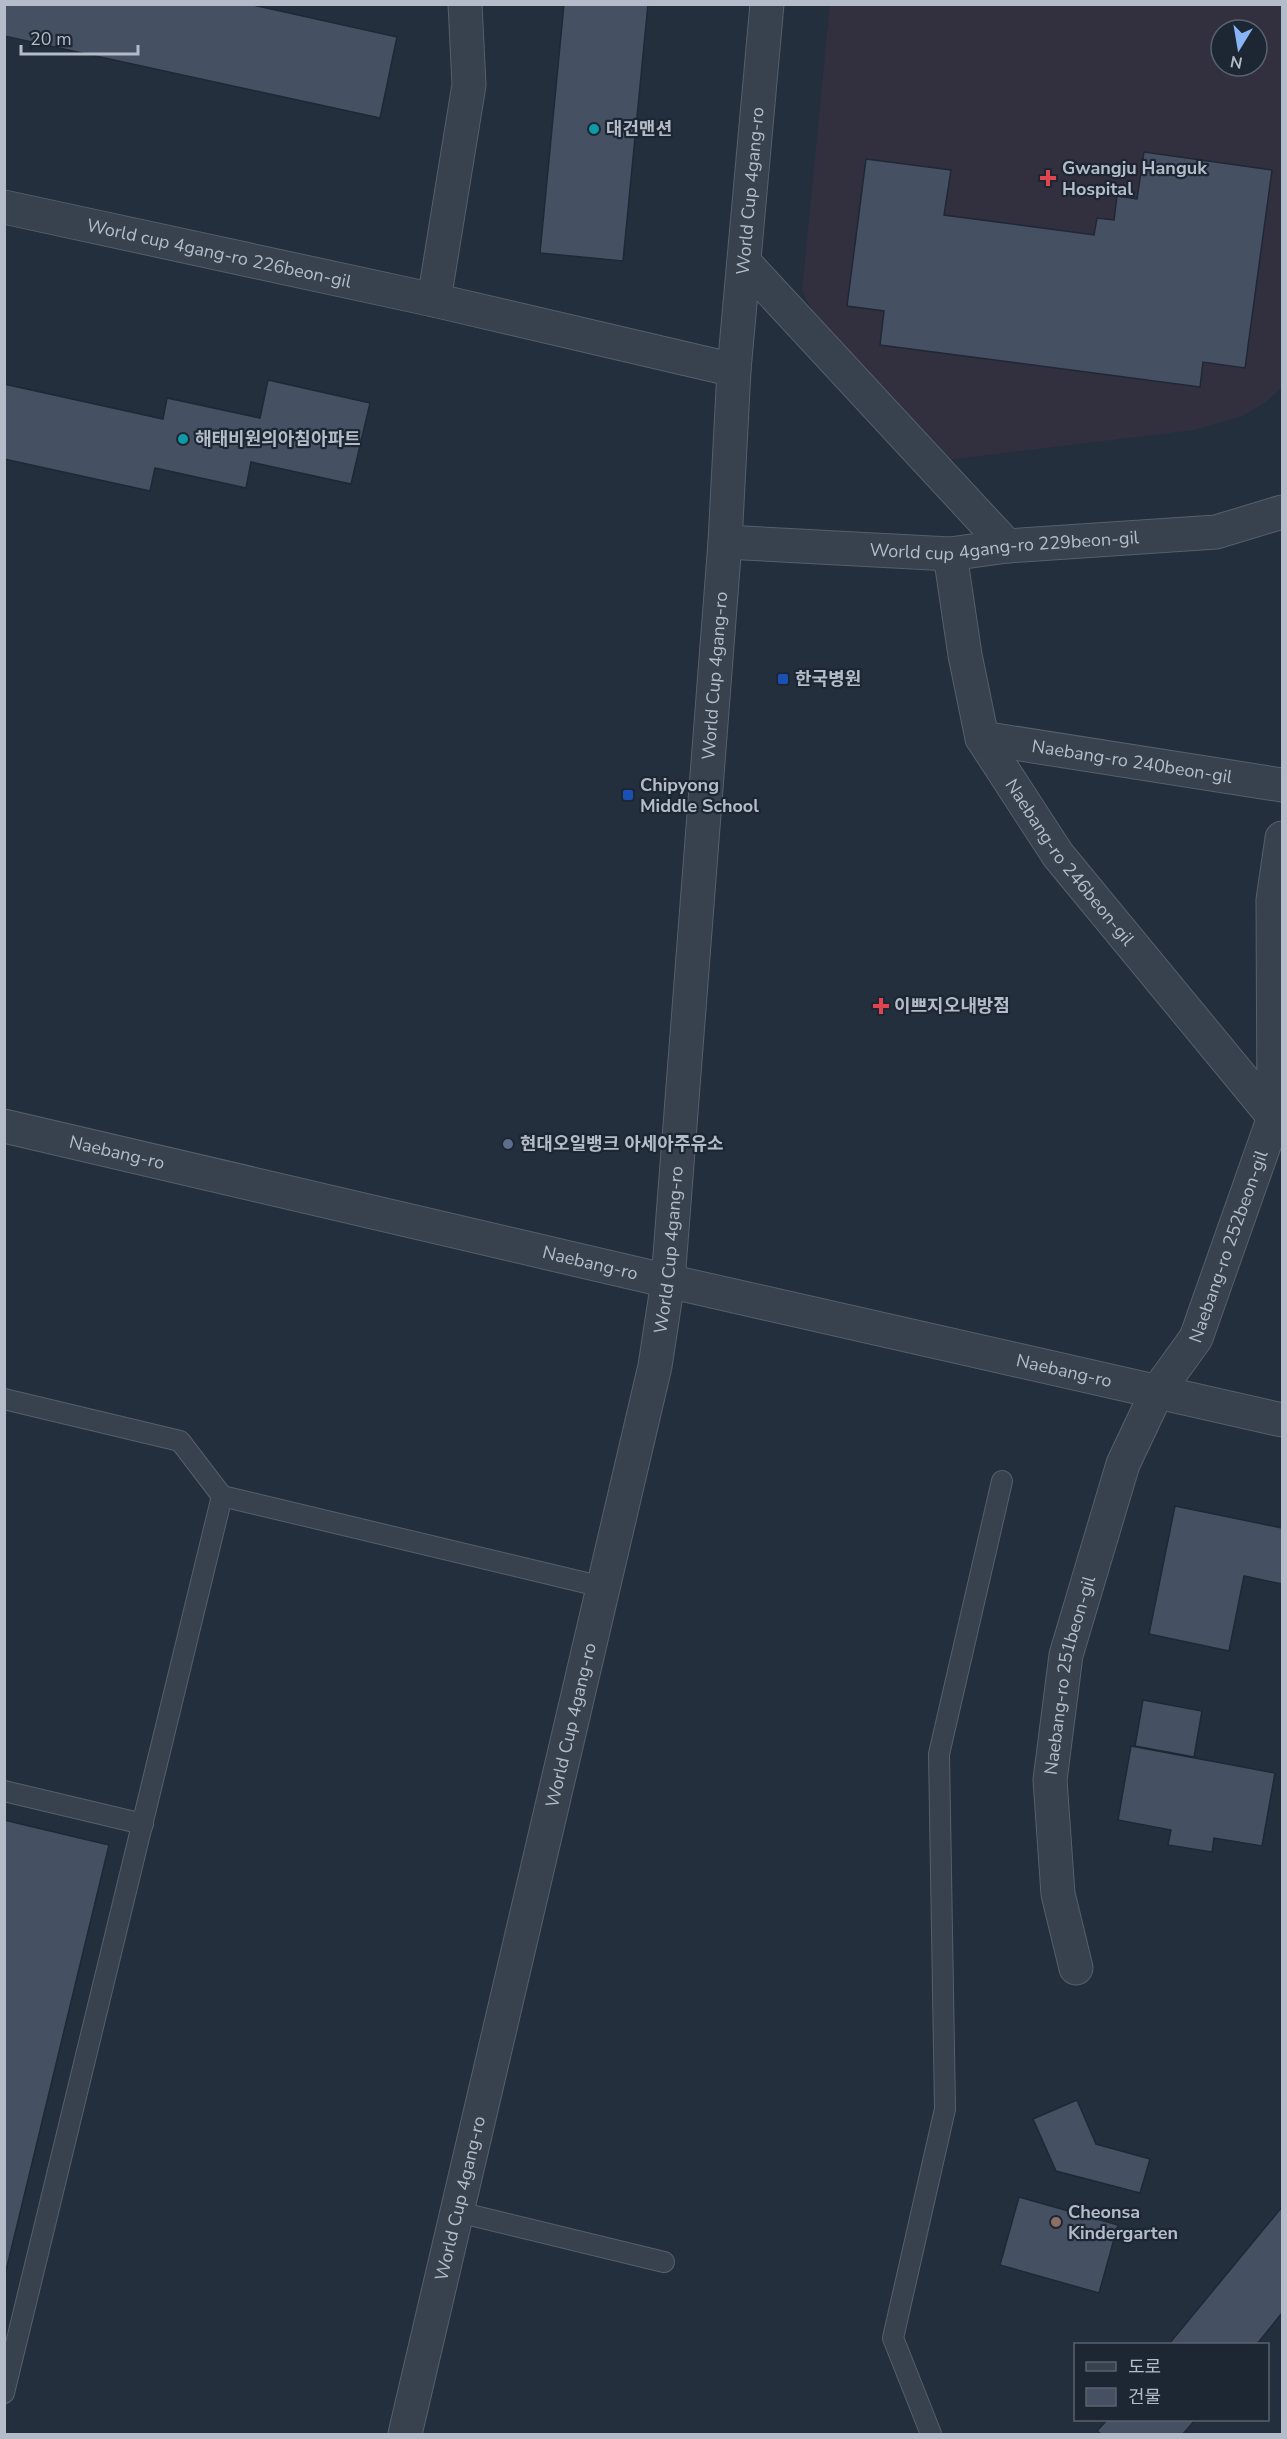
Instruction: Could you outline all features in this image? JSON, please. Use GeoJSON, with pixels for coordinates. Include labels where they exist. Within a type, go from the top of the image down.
{"type":"FeatureCollection","features":[{"type":"Feature","properties":{"kind":"street"},"geometry":{"type":"LineString","coordinates":[[434,300],[469,85],[465,4]]}},
{"type":"Feature","properties":{"kind":"street","name":"World Cup 4gang-ro"},"geometry":{"type":"LineString","coordinates":[[405,2434],[655,1366],[668,1281],[725,542],[734,370],[767,4]]}},
{"type":"Feature","properties":{"kind":"street","name":"World cup 4gang-ro 226beon-gil"},"geometry":{"type":"LineString","coordinates":[[4,207],[434,300],[734,370]]}},
{"type":"Feature","properties":{"kind":"street"},"geometry":{"type":"LineString","coordinates":[[744,262],[1006,546]]}},
{"type":"Feature","properties":{"kind":"street","name":"World cup 4gang-ro 229beon-gil"},"geometry":{"type":"LineString","coordinates":[[725,542],[950,554],[1006,546],[1216,532],[1282,512]]}},
{"type":"Feature","properties":{"kind":"street","name":"Naebang-ro 246beon-gil"},"geometry":{"type":"LineString","coordinates":[[950,554],[965,655],[982,738],[1058,855],[1278,1121]]}},
{"type":"Feature","properties":{"kind":"street","name":"Naebang-ro 240beon-gil"},"geometry":{"type":"LineString","coordinates":[[982,738],[1282,785]]}},
{"type":"Feature","properties":{"kind":"street","name":"Naebang-ro 252beon-gil"},"geometry":{"type":"LineString","coordinates":[[1157,1392],[1196,1338],[1278,1121],[1273,900],[1282,838]]}},
{"type":"Feature","properties":{"kind":"street","name":"Naebang-ro"},"geometry":{"type":"LineString","coordinates":[[4,1126],[668,1281],[1282,1420]]}},
{"type":"Feature","properties":{"kind":"street","name":"Naebang-ro 251beon-gil"},"geometry":{"type":"LineString","coordinates":[[1076,1968],[1058,1894],[1050,1780],[1066,1655],[1123,1464],[1157,1392]]}},
{"type":"Feature","properties":{"kind":"lane"},"geometry":{"type":"LineString","coordinates":[[4,1400],[180,1441],[222,1496],[603,1587]]}},
{"type":"Feature","properties":{"kind":"lane"},"geometry":{"type":"LineString","coordinates":[[931,2434],[893,2338],[945,2109],[939,1754],[1002,1481]]}},
{"type":"Feature","properties":{"kind":"lane"},"geometry":{"type":"LineString","coordinates":[[4,2393],[222,1496]]}},
{"type":"Feature","properties":{"kind":"lane"},"geometry":{"type":"LineString","coordinates":[[4,1791],[143,1824]]}},
{"type":"Feature","properties":{"kind":"lane"},"geometry":{"type":"LineString","coordinates":[[458,2212],[664,2262]]}},
{"type":"Feature","properties":{"kind":"shaded area","name":"Gwangju Hanguk Hospital"},"geometry":{"type":"Polygon","coordinates":[[[830,5],[1282,5],[1282,387],[1266,402],[1242,416],[1194,430],[946,460],[826,335],[802,291],[830,5]]]}},
{"type":"Feature","properties":{"kind":"building"},"geometry":{"type":"Polygon","coordinates":[[[4,4],[249,4],[397,37],[380,118],[4,36],[4,4]]]}},
{"type":"Feature","properties":{"kind":"building","name":"대건맨션"},"geometry":{"type":"Polygon","coordinates":[[[564,4],[648,4],[623,261],[540,253],[564,4]]]}},
{"type":"Feature","properties":{"kind":"building"},"geometry":{"type":"Polygon","coordinates":[[[1144,152],[1272,170],[1245,368],[1203,362],[1200,387],[880,345],[884,311],[847,306],[866,159],[951,170],[944,215],[1094,235],[1097,218],[1114,220],[1117,196],[1137,199],[1144,152]]]}},
{"type":"Feature","properties":{"kind":"building","name":"해태비원의아침아파트"},"geometry":{"type":"Polygon","coordinates":[[[268,380],[370,403],[351,484],[251,462],[246,488],[155,468],[150,491],[4,459],[4,384],[163,419],[167,398],[260,418],[268,380]]]}},
{"type":"Feature","properties":{"kind":"building"},"geometry":{"type":"Polygon","coordinates":[[[1175,1506],[1282,1528],[1282,1584],[1244,1576],[1229,1651],[1149,1634],[1175,1506]]]}},
{"type":"Feature","properties":{"kind":"building"},"geometry":{"type":"Polygon","coordinates":[[[1143,1700],[1202,1711],[1194,1757],[1135,1746],[1143,1700]]]}},
{"type":"Feature","properties":{"kind":"building"},"geometry":{"type":"Polygon","coordinates":[[[1131,1746],[1275,1773],[1262,1846],[1214,1838],[1212,1852],[1168,1845],[1171,1830],[1118,1820],[1131,1746]]]}},
{"type":"Feature","properties":{"kind":"building"},"geometry":{"type":"Polygon","coordinates":[[[4,1820],[109,1845],[4,2279],[4,1820]]]}},
{"type":"Feature","properties":{"kind":"building"},"geometry":{"type":"Polygon","coordinates":[[[1077,2100],[1096,2144],[1150,2159],[1140,2193],[1056,2171],[1033,2119],[1077,2100]]]}},
{"type":"Feature","properties":{"kind":"building"},"geometry":{"type":"Polygon","coordinates":[[[1019,2197],[1118,2225],[1099,2293],[1000,2265],[1019,2197]]]}},
{"type":"Feature","properties":{"kind":"building"},"geometry":{"type":"Polygon","coordinates":[[[1282,2207],[1282,2313],[1258,2343],[1170,2343],[1282,2207]]]}},
{"type":"Feature","properties":{"kind":"building"},"geometry":{"type":"Polygon","coordinates":[[[1106,2421],[1194,2421],[1183,2434],[1101,2434],[1097,2431],[1106,2421]]]}},
{"type":"Feature","properties":{"kind":"place","name":"대건맨션"},"geometry":{"type":"Point","coordinates":[594,129]}},
{"type":"Feature","properties":{"kind":"place","name":"Gwangju Hanguk Hospital"},"geometry":{"type":"Point","coordinates":[1048,178]}},
{"type":"Feature","properties":{"kind":"place","name":"해태비원의아침아파트"},"geometry":{"type":"Point","coordinates":[183,439]}},
{"type":"Feature","properties":{"kind":"place","name":"한국병원"},"geometry":{"type":"Point","coordinates":[783,679]}},
{"type":"Feature","properties":{"kind":"place","name":"Chipyong Middle School"},"geometry":{"type":"Point","coordinates":[628,795]}},
{"type":"Feature","properties":{"kind":"place","name":"이쁘지오내방점"},"geometry":{"type":"Point","coordinates":[881,1006]}},
{"type":"Feature","properties":{"kind":"place","name":"현대오일뱅크 아세아주유소"},"geometry":{"type":"Point","coordinates":[508,1144]}},
{"type":"Feature","properties":{"kind":"place","name":"Cheonsa Kindergarten"},"geometry":{"type":"Point","coordinates":[1056,2222]}}]}
